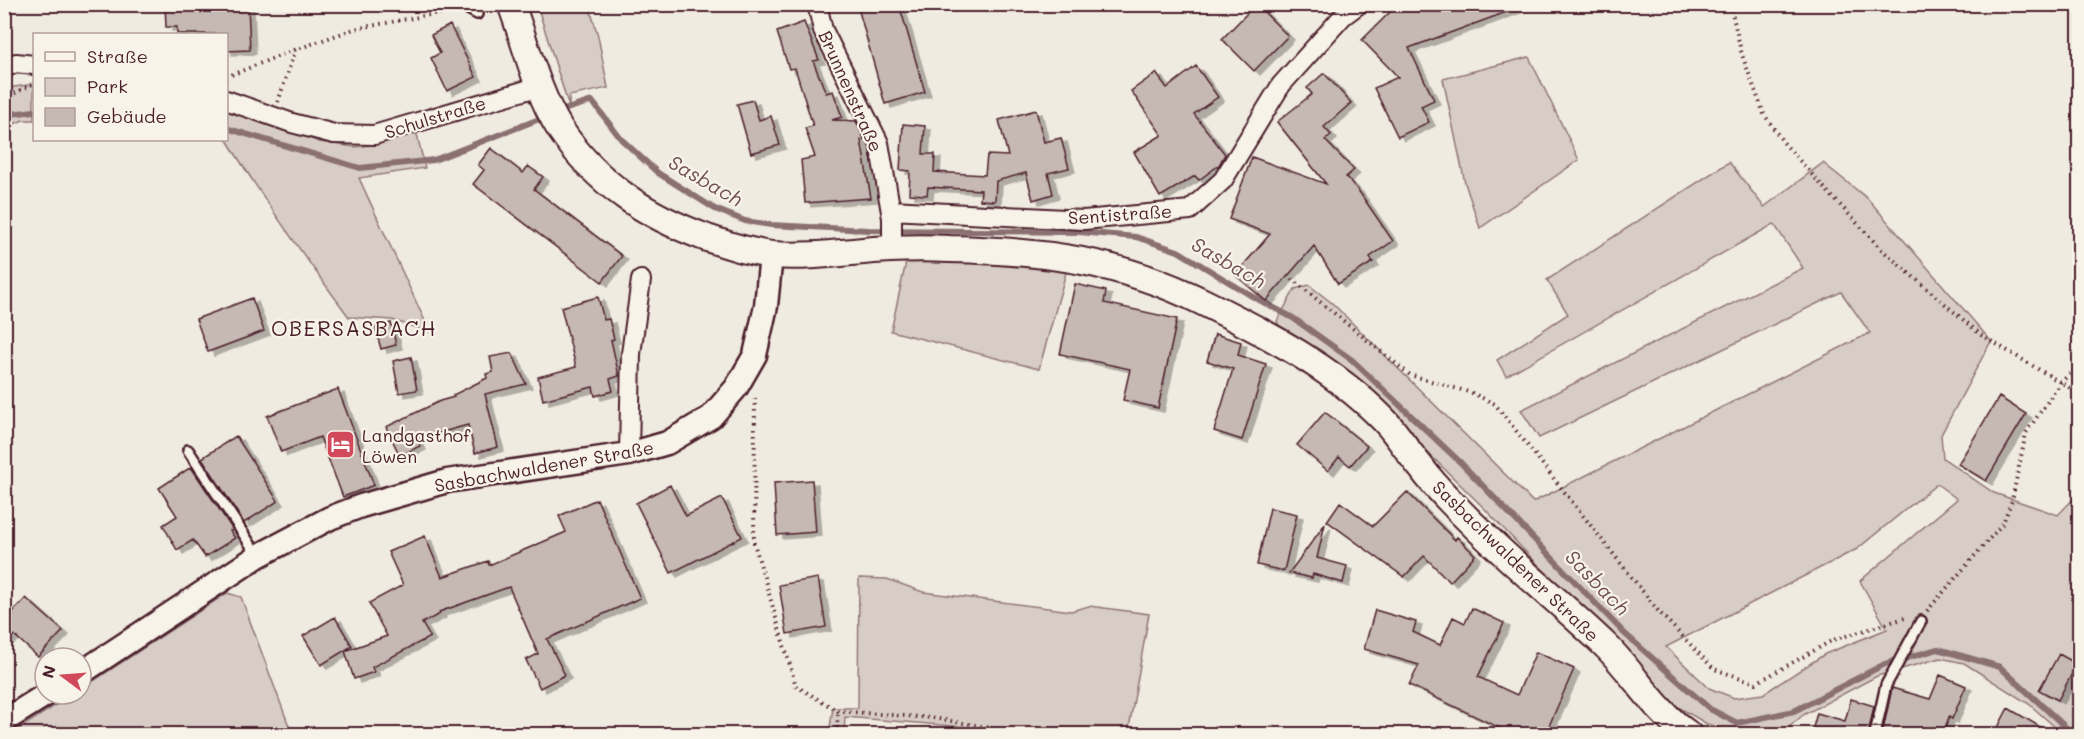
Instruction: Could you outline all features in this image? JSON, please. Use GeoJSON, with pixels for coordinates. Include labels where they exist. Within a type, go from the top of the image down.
{"type":"FeatureCollection","features":[{"type":"Feature","properties":{"kind":"main road"},"geometry":{"type":"LineString","coordinates":[[511,4],[550,108],[584,160],[612,187],[648,213],[687,231],[733,247],[771,255]]}},
{"type":"Feature","properties":{"kind":"main road","name":"Sasbachwaldener Straße"},"geometry":{"type":"LineString","coordinates":[[771,255],[816,255],[891,245],[1042,254],[1095,262],[1145,277],[1201,301],[1313,363],[1352,391],[1385,421],[1420,467],[1455,506],[1612,653],[1652,701],[1688,735]]}},
{"type":"Feature","properties":{"kind":"street","name":"Brunnenstraße"},"geometry":{"type":"LineString","coordinates":[[817,4],[823,30],[879,143],[891,214],[891,245]]}},
{"type":"Feature","properties":{"kind":"street","name":"Sentistraße"},"geometry":{"type":"LineString","coordinates":[[891,214],[1084,220],[1190,210],[1223,180],[1281,85],[1343,16],[1359,4]]}},
{"type":"Feature","properties":{"kind":"street"},"geometry":{"type":"LineString","coordinates":[[4,68],[16,63],[33,65]]}},
{"type":"Feature","properties":{"kind":"street","name":"Schulstraße"},"geometry":{"type":"LineString","coordinates":[[228,101],[292,123],[334,134],[374,135],[550,108]]}},
{"type":"Feature","properties":{"kind":"street","name":"Sasbachwaldener Straße"},"geometry":{"type":"LineString","coordinates":[[93,665],[258,556],[330,518],[361,506],[447,481],[629,454],[667,443],[711,417],[736,388],[755,355],[766,306],[771,255]]}},
{"type":"Feature","properties":{"kind":"street"},"geometry":{"type":"LineString","coordinates":[[629,454],[631,354],[641,280]]}},
{"type":"Feature","properties":{"kind":"street"},"geometry":{"type":"LineString","coordinates":[[4,720],[33,702]]}},
{"type":"Feature","properties":{"kind":"lane"},"geometry":{"type":"LineString","coordinates":[[459,4],[477,14]]}},
{"type":"Feature","properties":{"kind":"lane"},"geometry":{"type":"LineString","coordinates":[[188,450],[258,556]]}},
{"type":"Feature","properties":{"kind":"lane"},"geometry":{"type":"LineString","coordinates":[[1875,735],[1886,685],[1921,621]]}},
{"type":"Feature","properties":{"kind":"path"},"geometry":{"type":"LineString","coordinates":[[1730,4],[1742,55],[1764,114],[1783,142],[1881,249],[1908,273],[1981,335],[2079,394]]}},
{"type":"Feature","properties":{"kind":"path"},"geometry":{"type":"LineString","coordinates":[[228,76],[354,29],[453,10],[477,14]]}},
{"type":"Feature","properties":{"kind":"path"},"geometry":{"type":"LineString","coordinates":[[274,116],[295,50]]}},
{"type":"Feature","properties":{"kind":"path"},"geometry":{"type":"LineString","coordinates":[[4,99],[33,84]]}},
{"type":"Feature","properties":{"kind":"path"},"geometry":{"type":"LineString","coordinates":[[1292,279],[1410,375],[1472,393],[1495,404],[1659,612],[1714,669],[1756,683],[1833,640],[1927,611],[2003,523],[2012,500],[2026,433],[2061,382],[2079,365]]}},
{"type":"Feature","properties":{"kind":"path"},"geometry":{"type":"LineString","coordinates":[[755,390],[754,543],[796,686],[838,711],[933,718],[980,726],[1013,735]]}},
{"type":"Feature","properties":{"kind":"path"},"geometry":{"type":"LineString","coordinates":[[837,735],[838,711]]}},
{"type":"Feature","properties":{"kind":"green space"},"geometry":{"type":"Polygon","coordinates":[[[537,5],[589,5],[598,36],[608,88],[569,96],[569,107],[537,5]]]}},
{"type":"Feature","properties":{"kind":"green space"},"geometry":{"type":"Polygon","coordinates":[[[1529,57],[1579,160],[1480,228],[1465,183],[1443,79],[1529,57]]]}},
{"type":"Feature","properties":{"kind":"green space"},"geometry":{"type":"Polygon","coordinates":[[[33,84],[33,120],[23,120],[5,128],[5,91],[33,84]]]}},
{"type":"Feature","properties":{"kind":"green space"},"geometry":{"type":"Polygon","coordinates":[[[228,111],[271,123],[319,142],[355,147],[379,144],[416,130],[425,168],[359,178],[430,332],[392,320],[349,317],[228,141],[228,111]]]}},
{"type":"Feature","properties":{"kind":"green space"},"geometry":{"type":"Polygon","coordinates":[[[1729,162],[1764,207],[1823,163],[1868,199],[1991,341],[1941,435],[1943,458],[1994,493],[2058,515],[2079,493],[2079,734],[2063,734],[2029,704],[1964,663],[1940,658],[1877,676],[1803,715],[1781,734],[1734,734],[1707,724],[1668,701],[1482,506],[1355,381],[1280,329],[1277,321],[1295,289],[1309,285],[1332,303],[1533,502],[1870,333],[1841,292],[1539,438],[1521,410],[1803,268],[1774,224],[1506,376],[1497,360],[1568,314],[1547,280],[1729,162]],[[1937,484],[1857,549],[1666,647],[1709,688],[1734,698],[1763,694],[1825,654],[1887,629],[1860,581],[1957,499],[1937,484]]]}},
{"type":"Feature","properties":{"kind":"green space"},"geometry":{"type":"Polygon","coordinates":[[[906,262],[952,262],[1067,269],[1039,369],[891,331],[906,262]]]}},
{"type":"Feature","properties":{"kind":"green space"},"geometry":{"type":"Polygon","coordinates":[[[859,578],[887,579],[923,592],[1071,611],[1089,606],[1149,614],[1128,734],[1005,734],[978,728],[845,717],[844,734],[829,734],[833,708],[858,708],[859,578]]]}},
{"type":"Feature","properties":{"kind":"green space"},"geometry":{"type":"Polygon","coordinates":[[[227,593],[241,597],[292,734],[11,734],[54,706],[93,706],[93,681],[227,593]]]}},
{"type":"Feature","properties":{"kind":"building"},"geometry":{"type":"Polygon","coordinates":[[[165,4],[248,4],[250,50],[228,51],[228,33],[177,33],[177,27],[166,27],[165,4]]]}},
{"type":"Feature","properties":{"kind":"building"},"geometry":{"type":"Polygon","coordinates":[[[857,4],[899,4],[925,92],[885,104],[857,4]]]}},
{"type":"Feature","properties":{"kind":"building"},"geometry":{"type":"Polygon","coordinates":[[[1256,4],[1288,36],[1254,71],[1222,39],[1256,4]]]}},
{"type":"Feature","properties":{"kind":"building"},"geometry":{"type":"Polygon","coordinates":[[[1398,4],[1523,4],[1523,6],[1409,48],[1434,100],[1421,106],[1429,122],[1398,137],[1374,88],[1398,77],[1362,40],[1398,4]]]}},
{"type":"Feature","properties":{"kind":"building"},"geometry":{"type":"Polygon","coordinates":[[[804,22],[819,60],[813,61],[826,93],[833,91],[842,117],[832,120],[856,121],[864,139],[861,140],[871,198],[805,203],[801,160],[815,157],[805,128],[813,126],[795,68],[789,69],[777,32],[804,22]]]}},
{"type":"Feature","properties":{"kind":"building"},"geometry":{"type":"Polygon","coordinates":[[[450,25],[476,77],[447,91],[431,58],[440,53],[431,35],[450,25]]]}},
{"type":"Feature","properties":{"kind":"building"},"geometry":{"type":"Polygon","coordinates":[[[1196,66],[1218,97],[1194,114],[1225,154],[1219,165],[1199,180],[1195,176],[1160,197],[1134,152],[1162,135],[1131,91],[1156,73],[1167,88],[1196,66]]]}},
{"type":"Feature","properties":{"kind":"building"},"geometry":{"type":"Polygon","coordinates":[[[1324,73],[1351,103],[1324,127],[1331,135],[1325,140],[1354,170],[1346,177],[1358,190],[1393,241],[1370,257],[1373,262],[1338,284],[1314,246],[1266,301],[1235,275],[1270,234],[1229,219],[1252,157],[1326,184],[1277,122],[1312,94],[1307,88],[1324,73]]]}},
{"type":"Feature","properties":{"kind":"building"},"geometry":{"type":"Polygon","coordinates":[[[753,100],[759,120],[771,116],[780,145],[751,153],[737,104],[753,100]]]}},
{"type":"Feature","properties":{"kind":"building"},"geometry":{"type":"Polygon","coordinates":[[[1036,110],[1044,142],[1061,138],[1069,168],[1048,173],[1053,194],[1033,200],[1026,173],[996,181],[995,201],[980,200],[981,190],[928,187],[927,195],[909,194],[910,171],[900,170],[903,124],[925,126],[923,154],[935,154],[934,172],[985,175],[987,155],[1008,156],[999,120],[1036,110]]]}},
{"type":"Feature","properties":{"kind":"building"},"geometry":{"type":"Polygon","coordinates":[[[491,148],[523,173],[528,166],[543,177],[534,189],[622,256],[602,282],[473,184],[484,170],[478,165],[491,148]]]}},
{"type":"Feature","properties":{"kind":"building"},"geometry":{"type":"Polygon","coordinates":[[[1075,284],[1106,291],[1104,303],[1177,319],[1158,408],[1123,400],[1130,369],[1060,354],[1075,284]]]}},
{"type":"Feature","properties":{"kind":"building"},"geometry":{"type":"Polygon","coordinates":[[[598,297],[604,320],[609,319],[614,339],[611,340],[619,376],[610,379],[613,391],[595,396],[593,387],[543,400],[538,377],[576,367],[561,307],[598,297]]]}},
{"type":"Feature","properties":{"kind":"building"},"geometry":{"type":"Polygon","coordinates":[[[252,298],[264,331],[208,352],[196,319],[252,298]]]}},
{"type":"Feature","properties":{"kind":"building"},"geometry":{"type":"Polygon","coordinates":[[[391,323],[396,345],[381,349],[375,327],[391,323]]]}},
{"type":"Feature","properties":{"kind":"building"},"geometry":{"type":"Polygon","coordinates":[[[1215,334],[1241,342],[1238,355],[1266,364],[1242,440],[1214,431],[1233,369],[1207,361],[1215,334]]]}},
{"type":"Feature","properties":{"kind":"building"},"geometry":{"type":"Polygon","coordinates":[[[512,353],[526,384],[485,394],[498,447],[475,453],[468,425],[417,439],[420,446],[400,456],[386,427],[440,401],[454,397],[453,395],[487,378],[486,374],[493,372],[490,357],[512,353]]]}},
{"type":"Feature","properties":{"kind":"building"},"geometry":{"type":"Polygon","coordinates":[[[411,357],[417,390],[399,393],[393,361],[411,357]]]}},
{"type":"Feature","properties":{"kind":"building","name":"Landgasthof Löwen"},"geometry":{"type":"Polygon","coordinates":[[[338,389],[374,485],[343,497],[320,437],[281,452],[267,416],[338,389]]]}},
{"type":"Feature","properties":{"kind":"building"},"geometry":{"type":"Polygon","coordinates":[[[1999,397],[2026,414],[1986,481],[1958,464],[1999,397]]]}},
{"type":"Feature","properties":{"kind":"building"},"geometry":{"type":"Polygon","coordinates":[[[1325,412],[1367,446],[1350,466],[1339,457],[1328,471],[1297,445],[1325,412]]]}},
{"type":"Feature","properties":{"kind":"building"},"geometry":{"type":"Polygon","coordinates":[[[236,436],[278,501],[244,523],[202,458],[236,436]]]}},
{"type":"Feature","properties":{"kind":"building"},"geometry":{"type":"Polygon","coordinates":[[[191,467],[233,530],[230,531],[235,538],[205,557],[193,540],[177,550],[163,525],[177,516],[159,488],[191,467]]]}},
{"type":"Feature","properties":{"kind":"building"},"geometry":{"type":"Polygon","coordinates":[[[812,480],[816,532],[777,535],[774,483],[812,480]]]}},
{"type":"Feature","properties":{"kind":"building"},"geometry":{"type":"Polygon","coordinates":[[[670,485],[686,516],[722,498],[742,537],[671,573],[636,503],[670,485]]]}},
{"type":"Feature","properties":{"kind":"building"},"geometry":{"type":"Polygon","coordinates":[[[1407,492],[1455,540],[1457,537],[1475,555],[1450,582],[1424,556],[1404,577],[1327,521],[1340,502],[1373,526],[1407,492]]]}},
{"type":"Feature","properties":{"kind":"building"},"geometry":{"type":"Polygon","coordinates":[[[597,499],[640,598],[547,639],[565,675],[540,688],[526,660],[538,654],[509,587],[439,612],[440,614],[422,623],[430,637],[372,667],[374,672],[354,679],[345,651],[387,636],[369,603],[403,585],[388,552],[425,536],[442,577],[488,561],[489,565],[566,532],[559,516],[597,499]]]}},
{"type":"Feature","properties":{"kind":"building"},"geometry":{"type":"Polygon","coordinates":[[[1270,508],[1297,514],[1284,571],[1257,565],[1270,508]]]}},
{"type":"Feature","properties":{"kind":"building"},"geometry":{"type":"Polygon","coordinates":[[[1325,524],[1317,558],[1347,566],[1343,583],[1313,574],[1312,578],[1289,573],[1325,524]]]}},
{"type":"Feature","properties":{"kind":"building"},"geometry":{"type":"Polygon","coordinates":[[[818,578],[826,627],[787,634],[779,585],[818,578]]]}},
{"type":"Feature","properties":{"kind":"building"},"geometry":{"type":"Polygon","coordinates":[[[26,598],[63,631],[49,646],[33,646],[33,652],[14,635],[4,643],[4,621],[26,598]]]}},
{"type":"Feature","properties":{"kind":"building"},"geometry":{"type":"Polygon","coordinates":[[[1472,608],[1504,623],[1478,677],[1517,695],[1536,652],[1574,669],[1545,735],[1499,735],[1502,729],[1409,685],[1419,665],[1364,649],[1375,610],[1416,622],[1413,632],[1440,645],[1453,617],[1465,623],[1472,608]]]}},
{"type":"Feature","properties":{"kind":"building"},"geometry":{"type":"Polygon","coordinates":[[[335,617],[352,646],[321,665],[303,636],[335,617]]]}},
{"type":"Feature","properties":{"kind":"building"},"geometry":{"type":"Polygon","coordinates":[[[2059,654],[2077,664],[2058,700],[2039,690],[2059,654]]]}},
{"type":"Feature","properties":{"kind":"building"},"geometry":{"type":"Polygon","coordinates":[[[1940,675],[1966,686],[1952,719],[1949,717],[1943,735],[1882,735],[1892,688],[1930,699],[1940,675]]]}},
{"type":"Feature","properties":{"kind":"building"},"geometry":{"type":"Polygon","coordinates":[[[1851,699],[1874,706],[1868,735],[1811,735],[1817,713],[1845,721],[1851,699]]]}},
{"type":"Feature","properties":{"kind":"building"},"geometry":{"type":"Polygon","coordinates":[[[2008,708],[2054,735],[1994,735],[2008,708]]]}},
{"type":"Feature","properties":{"kind":"waterway","name":"Sasbach"},"geometry":{"type":"LineString","coordinates":[[557,112],[592,101],[621,139],[658,173],[715,209],[745,221],[771,225],[868,230],[1079,232],[1136,237],[1178,251],[1293,318],[1352,360],[1461,463],[1624,633],[1710,709],[1737,723],[1794,711],[1885,664],[1938,649],[2000,667],[2073,734]]}},
{"type":"Feature","properties":{"kind":"waterway","name":"Sasbach"},"geometry":{"type":"LineString","coordinates":[[4,115],[33,111]]}},
{"type":"Feature","properties":{"kind":"waterway","name":"Sasbach"},"geometry":{"type":"LineString","coordinates":[[228,129],[360,168],[434,160],[547,116]]}},
{"type":"Feature","properties":{"kind":"place","name":"Landgasthof Löwen"},"geometry":{"type":"Point","coordinates":[341,445]}},
{"type":"Feature","properties":{"kind":"district","name":"OBERSASBACH"},"geometry":{"type":"Point","coordinates":[354,327]}}]}
